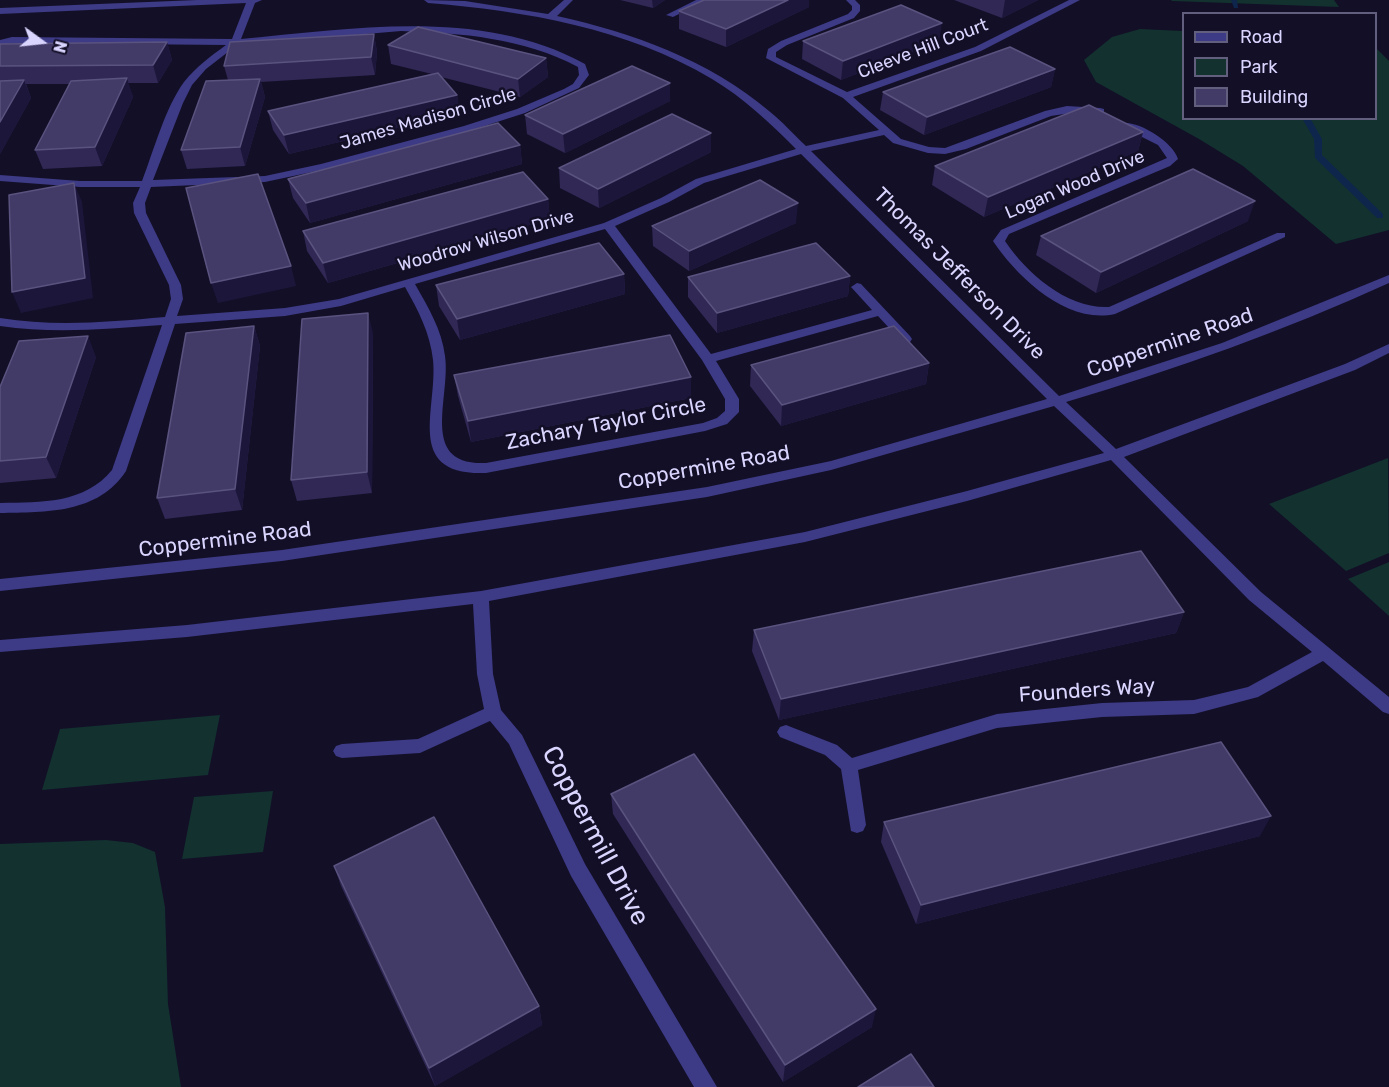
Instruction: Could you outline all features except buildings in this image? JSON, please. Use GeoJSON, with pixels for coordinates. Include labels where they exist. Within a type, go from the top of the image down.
{"type":"FeatureCollection","features":[{"type":"Feature","properties":{"kind":"street"},"geometry":{"type":"LineString","coordinates":[[0,508],[65,504],[90,498],[111,484],[119,471],[177,299],[175,285],[140,213],[139,203],[178,103],[188,84],[203,67],[235,42],[252,0]]}},
{"type":"Feature","properties":{"kind":"street"},"geometry":{"type":"LineString","coordinates":[[0,11],[258,0]]}},
{"type":"Feature","properties":{"kind":"street","name":"Thomas Jefferson Drive"},"geometry":{"type":"LineString","coordinates":[[428,0],[496,7],[550,17],[625,37],[665,52],[716,78],[766,113],[1255,596],[1322,654],[1389,707]]}},
{"type":"Feature","properties":{"kind":"street"},"geometry":{"type":"LineString","coordinates":[[550,17],[569,0]]}},
{"type":"Feature","properties":{"kind":"street"},"geometry":{"type":"LineString","coordinates":[[670,15],[703,0]]}},
{"type":"Feature","properties":{"kind":"street","name":"Logan Wood Drive"},"geometry":{"type":"LineString","coordinates":[[850,0],[856,5],[856,11],[851,16],[784,43],[771,51],[771,58],[846,96],[884,132],[897,141],[912,147],[945,151],[962,147],[1060,109],[1079,107],[1098,111],[1113,118],[1167,147],[1173,154],[1173,159],[1166,164],[1005,232],[999,241],[1006,255],[1042,286],[1076,306],[1092,311],[1111,311],[1281,235]]}},
{"type":"Feature","properties":{"kind":"street","name":"Cleeve Hill Court"},"geometry":{"type":"LineString","coordinates":[[846,96],[978,50],[1076,0]]}},
{"type":"Feature","properties":{"kind":"street","name":"James Madison Circle"},"geometry":{"type":"LineString","coordinates":[[0,43],[12,40],[235,42],[400,28],[427,28],[486,36],[538,47],[574,60],[582,66],[584,75],[576,86],[567,92],[468,128],[322,167],[265,179],[80,184],[0,178]]}},
{"type":"Feature","properties":{"kind":"street"},"geometry":{"type":"LineString","coordinates":[[803,150],[884,132]]}},
{"type":"Feature","properties":{"kind":"street","name":"Woodrow Wilson Drive"},"geometry":{"type":"LineString","coordinates":[[0,322],[33,327],[86,327],[285,312],[341,302],[608,225],[665,200],[700,181],[803,150]]}},
{"type":"Feature","properties":{"kind":"street","name":"Zachary Taylor Circle"},"geometry":{"type":"LineString","coordinates":[[408,283],[426,314],[438,349],[440,386],[434,420],[436,444],[448,458],[464,468],[486,468],[705,427],[722,421],[732,412],[732,399],[708,359],[608,225]]}},
{"type":"Feature","properties":{"kind":"street","name":"Coppermine Road"},"geometry":{"type":"LineString","coordinates":[[0,585],[81,578],[380,542],[755,483],[867,457],[1113,386],[1229,347],[1310,316],[1389,279]]}},
{"type":"Feature","properties":{"kind":"street"},"geometry":{"type":"LineString","coordinates":[[856,287],[907,341]]}},
{"type":"Feature","properties":{"kind":"street"},"geometry":{"type":"LineString","coordinates":[[708,359],[880,312]]}},
{"type":"Feature","properties":{"kind":"street"},"geometry":{"type":"LineString","coordinates":[[0,646],[187,631],[481,597],[805,537],[967,496],[1114,455],[1350,367],[1389,348]]}},
{"type":"Feature","properties":{"kind":"street","name":"Coppermill Drive"},"geometry":{"type":"LineString","coordinates":[[481,597],[485,674],[493,712],[516,740],[578,870],[706,1087]]}},
{"type":"Feature","properties":{"kind":"street","name":"Founders Way"},"geometry":{"type":"LineString","coordinates":[[849,766],[997,721],[1102,710],[1194,707],[1252,692],[1322,654]]}},
{"type":"Feature","properties":{"kind":"street"},"geometry":{"type":"LineString","coordinates":[[342,751],[420,746],[493,712]]}},
{"type":"Feature","properties":{"kind":"street"},"geometry":{"type":"LineString","coordinates":[[786,732],[831,750],[849,766],[857,825]]}},
{"type":"Feature","properties":{"kind":"green space"},"geometry":{"type":"Polygon","coordinates":[[[1334,0],[1339,7],[1172,1],[1334,0]]]}},
{"type":"Feature","properties":{"kind":"green space"},"geometry":{"type":"Polygon","coordinates":[[[1140,29],[1182,31],[1182,120],[1377,120],[1377,49],[1389,61],[1389,230],[1336,244],[1243,166],[1096,82],[1084,60],[1112,37],[1140,29]]]}},
{"type":"Feature","properties":{"kind":"green space"},"geometry":{"type":"Polygon","coordinates":[[[1388,458],[1389,553],[1346,571],[1269,504],[1388,458]]]}},
{"type":"Feature","properties":{"kind":"green space"},"geometry":{"type":"Polygon","coordinates":[[[1389,562],[1389,616],[1348,579],[1389,562]]]}},
{"type":"Feature","properties":{"kind":"green space"},"geometry":{"type":"Polygon","coordinates":[[[220,715],[208,775],[42,790],[60,729],[220,715]]]}},
{"type":"Feature","properties":{"kind":"green space"},"geometry":{"type":"Polygon","coordinates":[[[273,791],[263,852],[182,859],[194,797],[273,791]]]}},
{"type":"Feature","properties":{"kind":"green space"},"geometry":{"type":"Polygon","coordinates":[[[106,840],[133,843],[155,852],[165,907],[168,1004],[181,1087],[0,1087],[0,844],[106,840]]]}},
{"type":"Feature","properties":{"kind":"waterway"},"geometry":{"type":"LineString","coordinates":[[1234,0],[1236,7]]}},
{"type":"Feature","properties":{"kind":"waterway"},"geometry":{"type":"LineString","coordinates":[[1307,120],[1318,139],[1318,156],[1380,216]]}}]}
